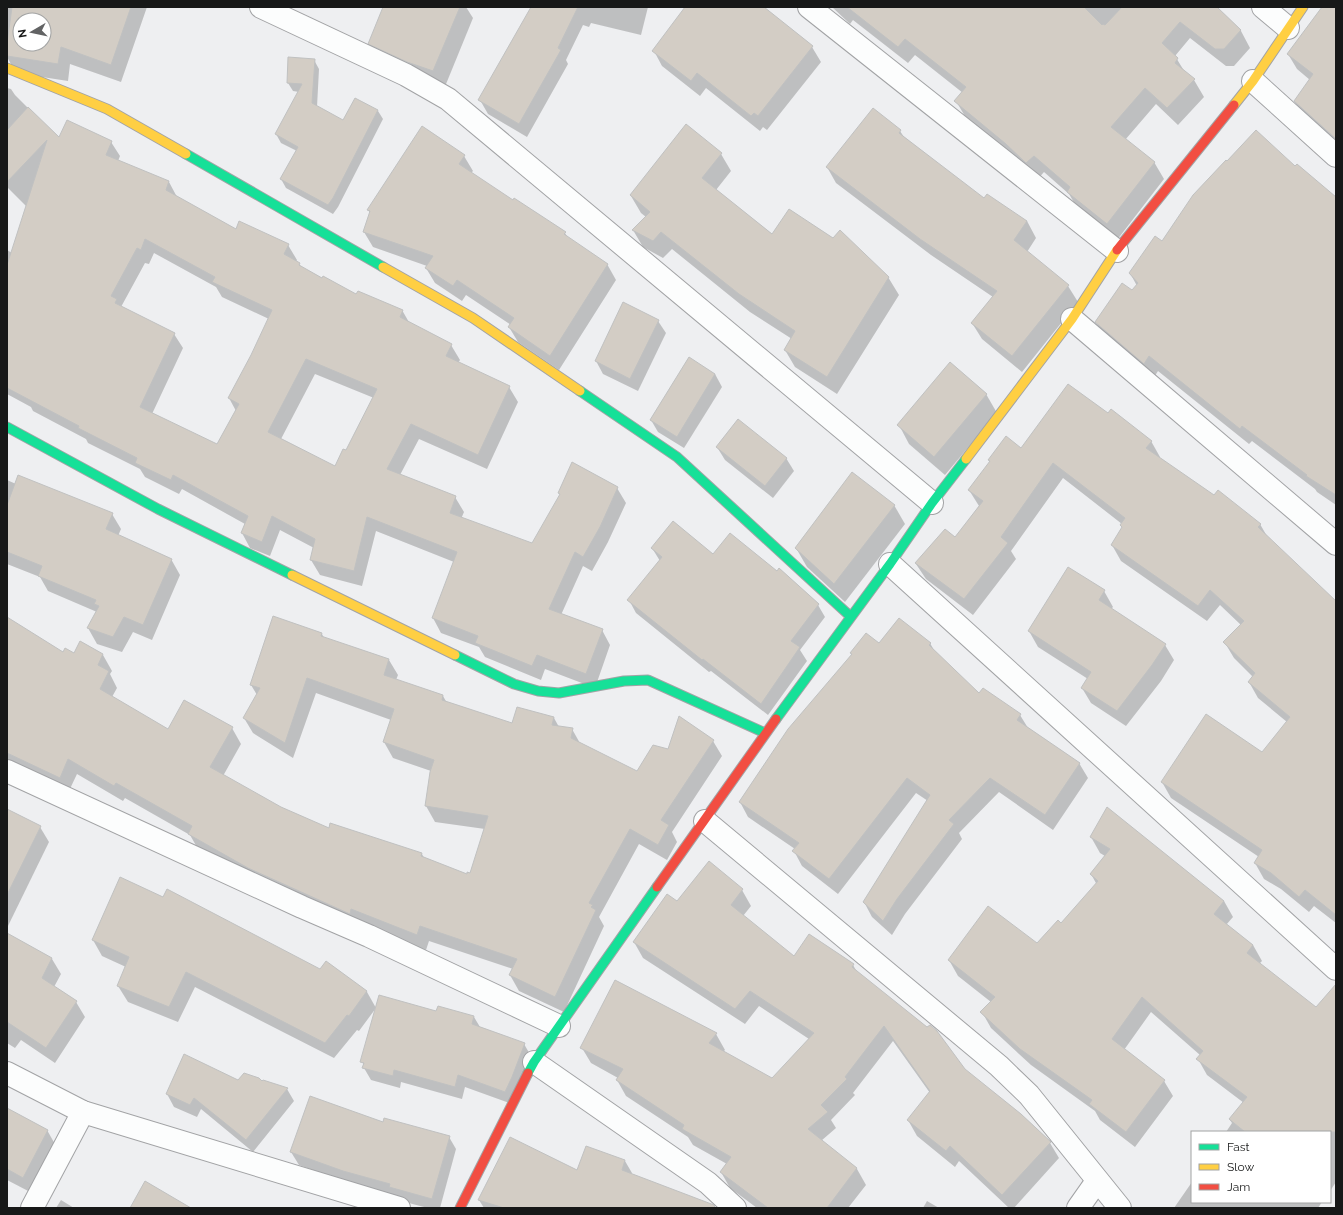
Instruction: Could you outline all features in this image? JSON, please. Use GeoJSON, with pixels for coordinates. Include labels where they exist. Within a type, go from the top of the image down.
{"type":"FeatureCollection","features":[{"type":"Feature","properties":{"kind":"street"},"geometry":{"type":"LineString","coordinates":[[261,7],[406,75],[448,99],[932,503]]}},
{"type":"Feature","properties":{"kind":"street"},"geometry":{"type":"LineString","coordinates":[[809,7],[1117,251]]}},
{"type":"Feature","properties":{"kind":"street"},"geometry":{"type":"LineString","coordinates":[[1263,7],[1288,28]]}},
{"type":"Feature","properties":{"kind":"street"},"geometry":{"type":"LineString","coordinates":[[460,1208],[534,1062],[705,821],[765,733],[850,616],[890,564],[932,503],[1072,319],[1117,251],[1253,81],[1303,7]]}},
{"type":"Feature","properties":{"kind":"street"},"geometry":{"type":"LineString","coordinates":[[7,68],[106,109],[473,318],[677,457],[850,616]]}},
{"type":"Feature","properties":{"kind":"street"},"geometry":{"type":"LineString","coordinates":[[1253,81],[1336,156]]}},
{"type":"Feature","properties":{"kind":"street"},"geometry":{"type":"LineString","coordinates":[[1072,319],[1336,544]]}},
{"type":"Feature","properties":{"kind":"street"},"geometry":{"type":"LineString","coordinates":[[7,427],[158,509],[514,684],[538,691],[559,693],[624,681],[648,680],[765,733]]}},
{"type":"Feature","properties":{"kind":"street"},"geometry":{"type":"LineString","coordinates":[[890,564],[1336,969]]}},
{"type":"Feature","properties":{"kind":"street"},"geometry":{"type":"LineString","coordinates":[[7,771],[302,907],[370,936],[560,1026]]}},
{"type":"Feature","properties":{"kind":"street"},"geometry":{"type":"LineString","coordinates":[[705,821],[1000,1066],[1029,1095],[1120,1208]]}},
{"type":"Feature","properties":{"kind":"street"},"geometry":{"type":"LineString","coordinates":[[534,1062],[708,1183],[735,1208]]}},
{"type":"Feature","properties":{"kind":"street"},"geometry":{"type":"LineString","coordinates":[[7,1073],[83,1112],[340,1200],[399,1208]]}},
{"type":"Feature","properties":{"kind":"street"},"geometry":{"type":"LineString","coordinates":[[32,1208],[83,1112]]}},
{"type":"Feature","properties":{"kind":"street"},"geometry":{"type":"LineString","coordinates":[[1078,1208],[1098,1181]]}},
{"type":"Feature","properties":{"kind":"building"},"geometry":{"type":"Polygon","coordinates":[[[12,7],[131,7],[111,65],[61,47],[58,64],[7,56],[7,43],[12,7]]]}},
{"type":"Feature","properties":{"kind":"building"},"geometry":{"type":"Polygon","coordinates":[[[383,7],[460,7],[433,71],[407,62],[368,44],[383,7]]]}},
{"type":"Feature","properties":{"kind":"building"},"geometry":{"type":"Polygon","coordinates":[[[531,7],[578,7],[558,48],[561,50],[519,124],[478,100],[531,7]]]}},
{"type":"Feature","properties":{"kind":"building"},"geometry":{"type":"Polygon","coordinates":[[[685,7],[764,7],[813,46],[758,116],[754,113],[751,116],[697,73],[691,81],[652,51],[685,7]]]}},
{"type":"Feature","properties":{"kind":"building"},"geometry":{"type":"Polygon","coordinates":[[[847,7],[1084,7],[1102,25],[1105,25],[1122,7],[1217,7],[1241,30],[1224,49],[1215,49],[1180,22],[1162,43],[1178,58],[1175,63],[1195,79],[1167,108],[1145,88],[1111,127],[1155,162],[1107,224],[1067,192],[1070,187],[1034,156],[1026,163],[1006,144],[954,101],[966,87],[905,39],[898,47],[847,7]]]}},
{"type":"Feature","properties":{"kind":"building"},"geometry":{"type":"Polygon","coordinates":[[[1322,7],[1336,7],[1336,139],[1294,101],[1313,74],[1287,54],[1322,7]]]}},
{"type":"Feature","properties":{"kind":"building"},"geometry":{"type":"Polygon","coordinates":[[[288,57],[315,59],[312,103],[343,120],[355,98],[378,110],[328,205],[280,179],[298,147],[275,134],[302,84],[287,83],[288,57]]]}},
{"type":"Feature","properties":{"kind":"building"},"geometry":{"type":"Polygon","coordinates":[[[28,107],[59,137],[67,120],[112,141],[106,155],[169,181],[166,190],[236,229],[239,221],[289,244],[284,254],[300,263],[299,265],[356,294],[358,291],[403,310],[400,317],[452,344],[446,356],[510,386],[478,455],[411,424],[387,469],[456,496],[450,513],[532,543],[560,494],[558,493],[572,462],[618,487],[600,527],[583,557],[575,552],[549,609],[603,629],[586,674],[537,655],[532,666],[475,643],[478,636],[432,618],[457,552],[367,517],[354,571],[310,560],[315,539],[272,516],[262,542],[241,533],[248,516],[173,475],[171,480],[135,463],[137,458],[78,428],[79,426],[7,388],[7,265],[47,140],[7,182],[7,130],[28,107]],[[145,239],[141,250],[137,248],[111,296],[117,299],[115,303],[175,333],[140,407],[217,444],[239,404],[228,398],[251,355],[272,310],[212,282],[215,277],[145,239]],[[306,359],[268,432],[335,466],[343,449],[346,450],[377,389],[306,359]]]}},
{"type":"Feature","properties":{"kind":"building"},"geometry":{"type":"Polygon","coordinates":[[[873,108],[901,130],[899,133],[984,198],[987,194],[1027,221],[1014,240],[1069,285],[1012,356],[971,323],[997,291],[920,239],[826,167],[873,108]]]}},
{"type":"Feature","properties":{"kind":"building"},"geometry":{"type":"Polygon","coordinates":[[[686,124],[722,153],[702,178],[772,234],[789,209],[833,238],[840,230],[889,277],[827,377],[784,350],[795,331],[739,294],[661,232],[653,241],[632,230],[650,212],[630,195],[686,124]]]}},
{"type":"Feature","properties":{"kind":"building"},"geometry":{"type":"Polygon","coordinates":[[[422,126],[465,155],[459,164],[513,200],[514,198],[566,232],[564,234],[608,264],[550,356],[508,327],[514,318],[457,280],[453,286],[425,268],[433,256],[363,232],[370,211],[367,210],[422,126]]]}},
{"type":"Feature","properties":{"kind":"building"},"geometry":{"type":"Polygon","coordinates":[[[1256,130],[1295,166],[1297,164],[1336,197],[1336,495],[1306,476],[1307,475],[1242,426],[1240,429],[1149,356],[1144,364],[1095,322],[1122,283],[1132,290],[1138,283],[1129,273],[1155,236],[1162,241],[1193,195],[1256,130]]]}},
{"type":"Feature","properties":{"kind":"building"},"geometry":{"type":"Polygon","coordinates":[[[623,302],[659,320],[630,379],[595,361],[623,302]]]}},
{"type":"Feature","properties":{"kind":"building"},"geometry":{"type":"Polygon","coordinates":[[[689,357],[715,374],[677,437],[650,420],[689,357]]]}},
{"type":"Feature","properties":{"kind":"building"},"geometry":{"type":"Polygon","coordinates":[[[950,362],[987,394],[934,457],[897,425],[950,362]]]}},
{"type":"Feature","properties":{"kind":"building"},"geometry":{"type":"Polygon","coordinates":[[[1068,384],[1108,413],[1111,409],[1152,441],[1146,448],[1214,495],[1218,490],[1261,524],[1258,527],[1336,601],[1336,915],[1305,890],[1299,897],[1271,873],[1254,863],[1262,850],[1161,782],[1206,714],[1262,752],[1290,717],[1248,682],[1255,673],[1223,642],[1244,621],[1210,590],[1198,606],[1111,545],[1122,527],[1120,525],[1125,518],[1053,463],[1001,537],[1008,543],[964,599],[915,563],[945,529],[955,537],[983,501],[968,490],[990,461],[988,460],[1006,436],[1021,448],[1068,384]]]}},
{"type":"Feature","properties":{"kind":"building"},"geometry":{"type":"Polygon","coordinates":[[[738,419],[787,458],[765,486],[716,447],[738,419]]]}},
{"type":"Feature","properties":{"kind":"building"},"geometry":{"type":"Polygon","coordinates":[[[852,472],[895,505],[834,584],[795,548],[852,472]]]}},
{"type":"Feature","properties":{"kind":"building"},"geometry":{"type":"Polygon","coordinates":[[[18,475],[113,513],[106,529],[172,559],[143,625],[124,617],[113,637],[87,628],[99,606],[94,604],[96,600],[38,576],[42,566],[7,552],[7,505],[18,475]]]}},
{"type":"Feature","properties":{"kind":"building"},"geometry":{"type":"Polygon","coordinates":[[[673,521],[713,554],[730,533],[777,571],[779,568],[819,604],[791,641],[800,647],[761,704],[703,659],[702,660],[627,600],[662,557],[651,548],[673,521]]]}},
{"type":"Feature","properties":{"kind":"building"},"geometry":{"type":"Polygon","coordinates":[[[1068,567],[1105,590],[1099,600],[1166,644],[1117,711],[1081,688],[1091,672],[1028,631],[1068,567]]]}},
{"type":"Feature","properties":{"kind":"building"},"geometry":{"type":"Polygon","coordinates":[[[273,616],[322,633],[321,636],[389,659],[384,675],[443,695],[442,700],[512,723],[517,707],[554,717],[552,725],[573,728],[571,738],[637,771],[653,745],[668,749],[679,716],[714,740],[661,820],[669,825],[658,845],[630,829],[589,903],[593,905],[591,907],[596,910],[555,997],[509,975],[517,959],[420,926],[417,935],[351,909],[350,914],[248,868],[188,834],[192,826],[116,783],[114,786],[68,759],[60,778],[7,753],[7,617],[63,652],[65,648],[74,653],[80,641],[103,654],[98,665],[109,671],[100,689],[168,729],[184,700],[233,727],[210,767],[281,807],[329,828],[330,823],[422,853],[421,856],[467,874],[467,872],[470,873],[488,816],[425,806],[430,772],[434,760],[383,742],[394,709],[307,678],[285,743],[243,718],[260,688],[250,685],[273,616]]]}},
{"type":"Feature","properties":{"kind":"building"},"geometry":{"type":"Polygon","coordinates":[[[899,618],[931,643],[929,645],[979,693],[983,688],[1021,714],[1017,720],[1080,763],[1045,815],[990,778],[949,820],[954,824],[897,899],[883,921],[863,902],[930,795],[907,778],[829,879],[792,851],[799,843],[739,802],[788,729],[852,654],[850,653],[866,633],[879,643],[899,618]]]}},
{"type":"Feature","properties":{"kind":"building"},"geometry":{"type":"Polygon","coordinates":[[[1107,807],[1224,901],[1214,914],[1253,945],[1247,953],[1316,1007],[1336,984],[1336,1132],[1244,1131],[1229,1119],[1247,1097],[1196,1059],[1203,1051],[1142,997],[1112,1039],[1165,1080],[1126,1132],[1089,1104],[1092,1100],[1020,1049],[980,1012],[995,997],[948,960],[988,906],[1037,943],[1058,920],[1061,923],[1098,881],[1090,874],[1110,849],[1090,837],[1107,807]]]}},
{"type":"Feature","properties":{"kind":"building"},"geometry":{"type":"Polygon","coordinates":[[[7,809],[41,826],[7,895],[7,809]]]}},
{"type":"Feature","properties":{"kind":"building"},"geometry":{"type":"Polygon","coordinates":[[[709,861],[743,889],[731,905],[794,956],[809,934],[854,964],[852,967],[927,1027],[930,1025],[937,1031],[965,1069],[1021,1114],[1051,1142],[1002,1195],[950,1146],[946,1151],[907,1120],[930,1091],[884,1026],[845,1077],[847,1079],[821,1105],[828,1112],[808,1129],[857,1168],[827,1208],[768,1208],[720,1172],[731,1157],[682,1129],[684,1125],[616,1080],[623,1069],[580,1048],[615,980],[717,1033],[709,1043],[772,1078],[814,1033],[750,991],[735,1009],[633,942],[667,894],[677,901],[709,861]]]}},
{"type":"Feature","properties":{"kind":"building"},"geometry":{"type":"Polygon","coordinates":[[[120,877],[163,897],[167,889],[320,969],[326,961],[367,991],[349,1016],[347,1015],[325,1043],[186,972],[169,1007],[117,986],[129,957],[92,940],[120,877]]]}},
{"type":"Feature","properties":{"kind":"building"},"geometry":{"type":"Polygon","coordinates":[[[7,933],[52,958],[42,978],[77,1001],[46,1048],[7,1022],[7,933]]]}},
{"type":"Feature","properties":{"kind":"building"},"geometry":{"type":"Polygon","coordinates":[[[379,995],[436,1011],[438,1006],[474,1016],[472,1024],[525,1043],[505,1092],[458,1075],[455,1087],[394,1070],[393,1076],[362,1068],[364,1063],[360,1062],[379,995]]]}},
{"type":"Feature","properties":{"kind":"building"},"geometry":{"type":"Polygon","coordinates":[[[184,1054],[238,1080],[244,1073],[259,1078],[262,1081],[263,1080],[288,1088],[246,1140],[194,1098],[190,1105],[166,1094],[184,1054]]]}},
{"type":"Feature","properties":{"kind":"building"},"geometry":{"type":"Polygon","coordinates":[[[310,1096],[383,1122],[384,1118],[450,1136],[432,1199],[389,1187],[390,1184],[343,1171],[290,1152],[310,1096]]]}},
{"type":"Feature","properties":{"kind":"building"},"geometry":{"type":"Polygon","coordinates":[[[7,1108],[48,1130],[23,1178],[7,1169],[7,1108]]]}},
{"type":"Feature","properties":{"kind":"building"},"geometry":{"type":"Polygon","coordinates":[[[510,1137],[577,1170],[586,1146],[625,1160],[622,1170],[714,1205],[715,1208],[504,1208],[478,1200],[510,1137]]]}},
{"type":"Feature","properties":{"kind":"building"},"geometry":{"type":"Polygon","coordinates":[[[145,1181],[191,1208],[130,1208],[145,1181]]]}},
{"type":"Feature","properties":{"kind":"traffic: fast"},"geometry":{"type":"LineString","coordinates":[[186,154],[383,267]]}},
{"type":"Feature","properties":{"kind":"traffic: fast"},"geometry":{"type":"LineString","coordinates":[[580,391],[677,457],[850,616]]}},
{"type":"Feature","properties":{"kind":"traffic: fast"},"geometry":{"type":"LineString","coordinates":[[7,427],[158,509],[292,575]]}},
{"type":"Feature","properties":{"kind":"traffic: fast"},"geometry":{"type":"LineString","coordinates":[[776,719],[890,564],[932,503],[966,459]]}},
{"type":"Feature","properties":{"kind":"traffic: fast"},"geometry":{"type":"LineString","coordinates":[[455,655],[514,684],[538,691],[559,693],[624,681],[648,680],[765,733]]}},
{"type":"Feature","properties":{"kind":"traffic: fast"},"geometry":{"type":"LineString","coordinates":[[528,1073],[534,1062],[657,887]]}},
{"type":"Feature","properties":{"kind":"traffic: slow"},"geometry":{"type":"LineString","coordinates":[[1234,105],[1253,81],[1303,7]]}},
{"type":"Feature","properties":{"kind":"traffic: slow"},"geometry":{"type":"LineString","coordinates":[[7,68],[107,109],[186,154]]}},
{"type":"Feature","properties":{"kind":"traffic: slow"},"geometry":{"type":"LineString","coordinates":[[966,459],[1072,319],[1117,250]]}},
{"type":"Feature","properties":{"kind":"traffic: slow"},"geometry":{"type":"LineString","coordinates":[[383,267],[473,318],[580,391]]}},
{"type":"Feature","properties":{"kind":"traffic: slow"},"geometry":{"type":"LineString","coordinates":[[292,575],[455,655]]}},
{"type":"Feature","properties":{"kind":"traffic: jam"},"geometry":{"type":"LineString","coordinates":[[1117,250],[1234,105]]}},
{"type":"Feature","properties":{"kind":"traffic: jam"},"geometry":{"type":"LineString","coordinates":[[657,887],[776,719]]}},
{"type":"Feature","properties":{"kind":"traffic: jam"},"geometry":{"type":"LineString","coordinates":[[460,1208],[528,1073]]}}]}
